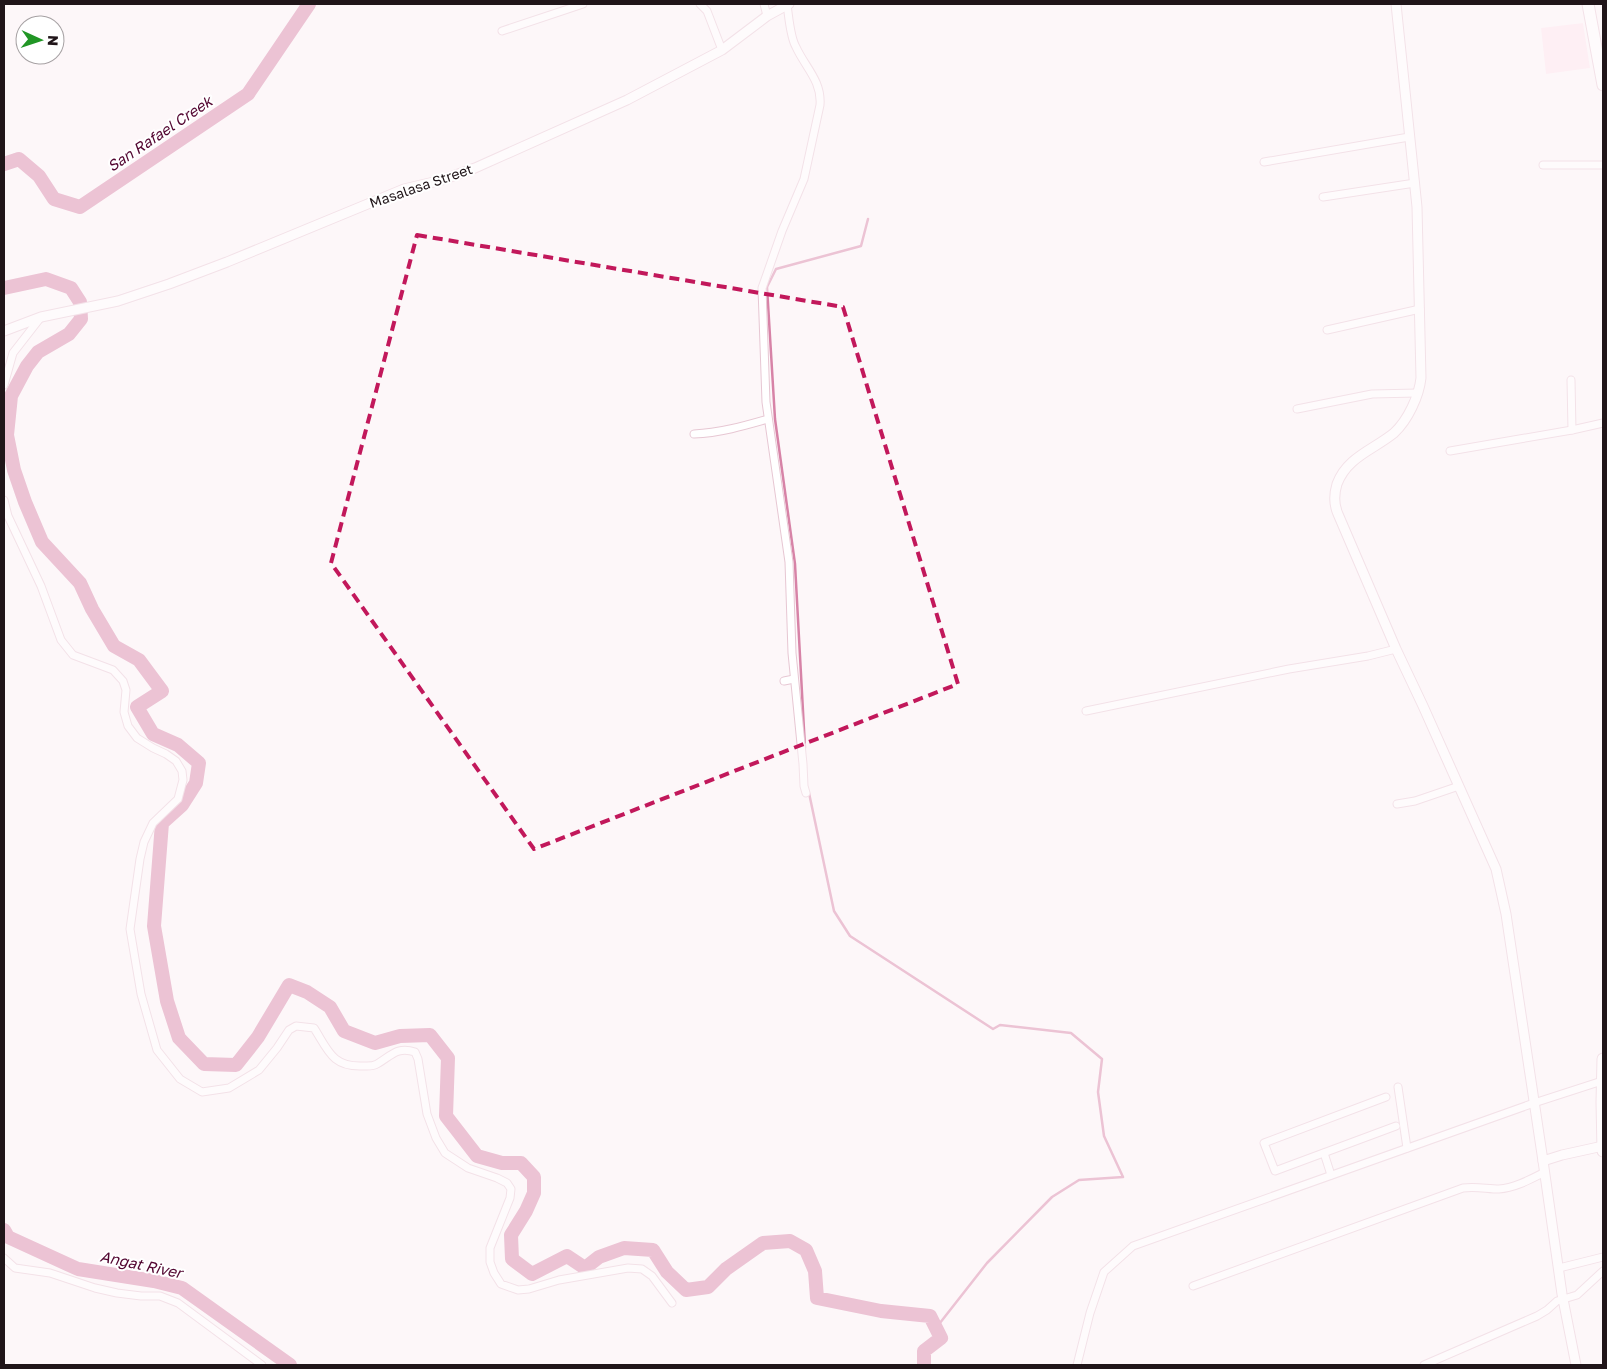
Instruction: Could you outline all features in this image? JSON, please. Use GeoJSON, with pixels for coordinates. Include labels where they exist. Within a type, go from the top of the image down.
{"type":"FeatureCollection","features":[{"type":"Feature","properties":{"kind":"highway"},"geometry":{"type":"LineString","coordinates":[[1588,4],[1603,85]]}},
{"type":"Feature","properties":{"kind":"highway"},"geometry":{"type":"LineString","coordinates":[[1603,1059],[1603,1151]]}},
{"type":"Feature","properties":{"kind":"street"},"geometry":{"type":"LineString","coordinates":[[502,31],[583,4]]}},
{"type":"Feature","properties":{"kind":"street"},"geometry":{"type":"LineString","coordinates":[[700,4],[707,11],[722,50]]}},
{"type":"Feature","properties":{"kind":"street"},"geometry":{"type":"LineString","coordinates":[[764,4],[767,16]]}},
{"type":"Feature","properties":{"kind":"street"},"geometry":{"type":"LineString","coordinates":[[788,4],[795,46],[810,68],[820,90],[821,100],[804,179],[782,231],[769,271],[762,283],[762,308],[768,419],[789,562],[794,679],[806,793]]}},
{"type":"Feature","properties":{"kind":"street","name":"Masalasa Street"},"geometry":{"type":"LineString","coordinates":[[4,331],[41,316],[118,301],[169,284],[404,189],[442,180],[474,168],[627,100],[722,50],[767,16],[788,4]]}},
{"type":"Feature","properties":{"kind":"street"},"geometry":{"type":"LineString","coordinates":[[1396,4],[1418,223],[1421,375],[1410,411],[1394,432],[1355,458],[1345,468],[1335,493],[1335,505],[1396,650],[1460,786],[1498,875],[1506,914],[1563,1299],[1576,1365]]}},
{"type":"Feature","properties":{"kind":"street"},"geometry":{"type":"LineString","coordinates":[[1264,162],[1409,137]]}},
{"type":"Feature","properties":{"kind":"street"},"geometry":{"type":"LineString","coordinates":[[1543,165],[1603,165]]}},
{"type":"Feature","properties":{"kind":"street"},"geometry":{"type":"LineString","coordinates":[[1323,197],[1415,182]]}},
{"type":"Feature","properties":{"kind":"street"},"geometry":{"type":"LineString","coordinates":[[1327,330],[1420,309]]}},
{"type":"Feature","properties":{"kind":"street"},"geometry":{"type":"LineString","coordinates":[[4,385],[12,353],[41,316]]}},
{"type":"Feature","properties":{"kind":"street"},"geometry":{"type":"LineString","coordinates":[[1571,380],[1572,430]]}},
{"type":"Feature","properties":{"kind":"street"},"geometry":{"type":"LineString","coordinates":[[1297,409],[1372,394],[1417,393]]}},
{"type":"Feature","properties":{"kind":"street"},"geometry":{"type":"LineString","coordinates":[[694,434],[705,434],[737,428],[768,419]]}},
{"type":"Feature","properties":{"kind":"street"},"geometry":{"type":"LineString","coordinates":[[1450,451],[1603,423]]}},
{"type":"Feature","properties":{"kind":"street"},"geometry":{"type":"LineString","coordinates":[[4,500],[8,516],[41,586],[61,640],[66,648],[73,655],[113,670],[123,681],[126,690],[124,712],[128,726],[137,738],[152,748],[166,754],[176,762],[182,771],[183,780],[178,799],[153,823],[144,842],[130,929],[141,994],[157,1050],[180,1079],[202,1092],[229,1088],[259,1070],[290,1030],[296,1026],[314,1028],[332,1056],[341,1064],[375,1066],[397,1051],[409,1050],[415,1052],[418,1059],[427,1114],[436,1138],[445,1153],[468,1168],[498,1178],[507,1183],[511,1189],[510,1198],[490,1248],[490,1262],[501,1284],[518,1290],[530,1289],[559,1280],[628,1268],[642,1269],[652,1276],[672,1303]]}},
{"type":"Feature","properties":{"kind":"street"},"geometry":{"type":"LineString","coordinates":[[1086,711],[1289,669],[1396,650]]}},
{"type":"Feature","properties":{"kind":"street"},"geometry":{"type":"LineString","coordinates":[[784,681],[794,679]]}},
{"type":"Feature","properties":{"kind":"street"},"geometry":{"type":"LineString","coordinates":[[1397,804],[1414,801],[1460,786]]}},
{"type":"Feature","properties":{"kind":"street"},"geometry":{"type":"LineString","coordinates":[[1077,1365],[1090,1313],[1104,1272],[1133,1246],[1331,1174],[1602,1081]]}},
{"type":"Feature","properties":{"kind":"street"},"geometry":{"type":"LineString","coordinates":[[1398,1087],[1407,1148]]}},
{"type":"Feature","properties":{"kind":"street"},"geometry":{"type":"LineString","coordinates":[[1386,1097],[1264,1143],[1275,1171],[1396,1126]]}},
{"type":"Feature","properties":{"kind":"street"},"geometry":{"type":"LineString","coordinates":[[1543,1161],[1603,1146]]}},
{"type":"Feature","properties":{"kind":"street"},"geometry":{"type":"LineString","coordinates":[[1324,1153],[1331,1174]]}},
{"type":"Feature","properties":{"kind":"street"},"geometry":{"type":"LineString","coordinates":[[1193,1286],[1463,1188],[1475,1186],[1502,1189],[1527,1181],[1545,1172]]}},
{"type":"Feature","properties":{"kind":"street"},"geometry":{"type":"LineString","coordinates":[[1559,1268],[1603,1257]]}},
{"type":"Feature","properties":{"kind":"street"},"geometry":{"type":"LineString","coordinates":[[4,1258],[15,1268],[50,1273],[95,1288],[141,1296],[160,1296],[178,1302],[262,1365]]}},
{"type":"Feature","properties":{"kind":"street"},"geometry":{"type":"LineString","coordinates":[[1424,1365],[1543,1313],[1557,1301],[1577,1295],[1603,1271]]}},
{"type":"Feature","properties":{"kind":"highlighted area"},"geometry":{"type":"Polygon","coordinates":[[[417,235],[843,307],[958,684],[534,849],[331,563],[417,235]]]}},
{"type":"Feature","properties":{"kind":"shaded area"},"geometry":{"type":"Polygon","coordinates":[[[1583,23],[1590,68],[1546,74],[1541,28],[1583,23]]]}},
{"type":"Feature","properties":{"kind":"waterway","name":"San Rafael Creek"},"geometry":{"type":"LineString","coordinates":[[4,164],[19,159],[39,176],[54,199],[80,207],[248,94],[309,4]]}},
{"type":"Feature","properties":{"kind":"waterway"},"geometry":{"type":"LineString","coordinates":[[805,748],[795,564],[775,419],[767,287],[776,269],[861,246],[868,219]]}},
{"type":"Feature","properties":{"kind":"waterway","name":"San Rafael Creek"},"geometry":{"type":"LineString","coordinates":[[4,288],[46,279],[71,288],[80,302],[81,319],[69,334],[38,352],[27,366],[11,396],[7,435],[14,470],[42,542],[80,583],[92,609],[114,646],[139,660],[162,691],[137,707],[153,734],[178,745],[199,763],[196,783],[182,805],[162,823],[154,926],[167,1001],[179,1038],[204,1064],[236,1065],[258,1037],[289,985],[307,992],[330,1007],[344,1031],[375,1043],[400,1036],[430,1035],[448,1058],[446,1116],[477,1156],[502,1163],[521,1163],[534,1177],[534,1193],[526,1211],[511,1235],[512,1259],[532,1274],[567,1256],[585,1268],[599,1257],[624,1248],[653,1250],[667,1272],[686,1290],[708,1287],[726,1269],[763,1243],[790,1241],[806,1250],[815,1271],[817,1298],[881,1311],[930,1316],[941,1338],[924,1351],[924,1365]]}},
{"type":"Feature","properties":{"kind":"waterway"},"geometry":{"type":"LineString","coordinates":[[809,793],[834,911],[850,936],[993,1029],[1000,1025],[1071,1033],[1102,1059],[1098,1092],[1104,1136],[1123,1177],[1079,1180],[1052,1197],[987,1263],[936,1328]]}},
{"type":"Feature","properties":{"kind":"waterway","name":"Angat River"},"geometry":{"type":"LineString","coordinates":[[4,1230],[8,1237],[78,1269],[154,1281],[182,1288],[290,1365]]}}]}
